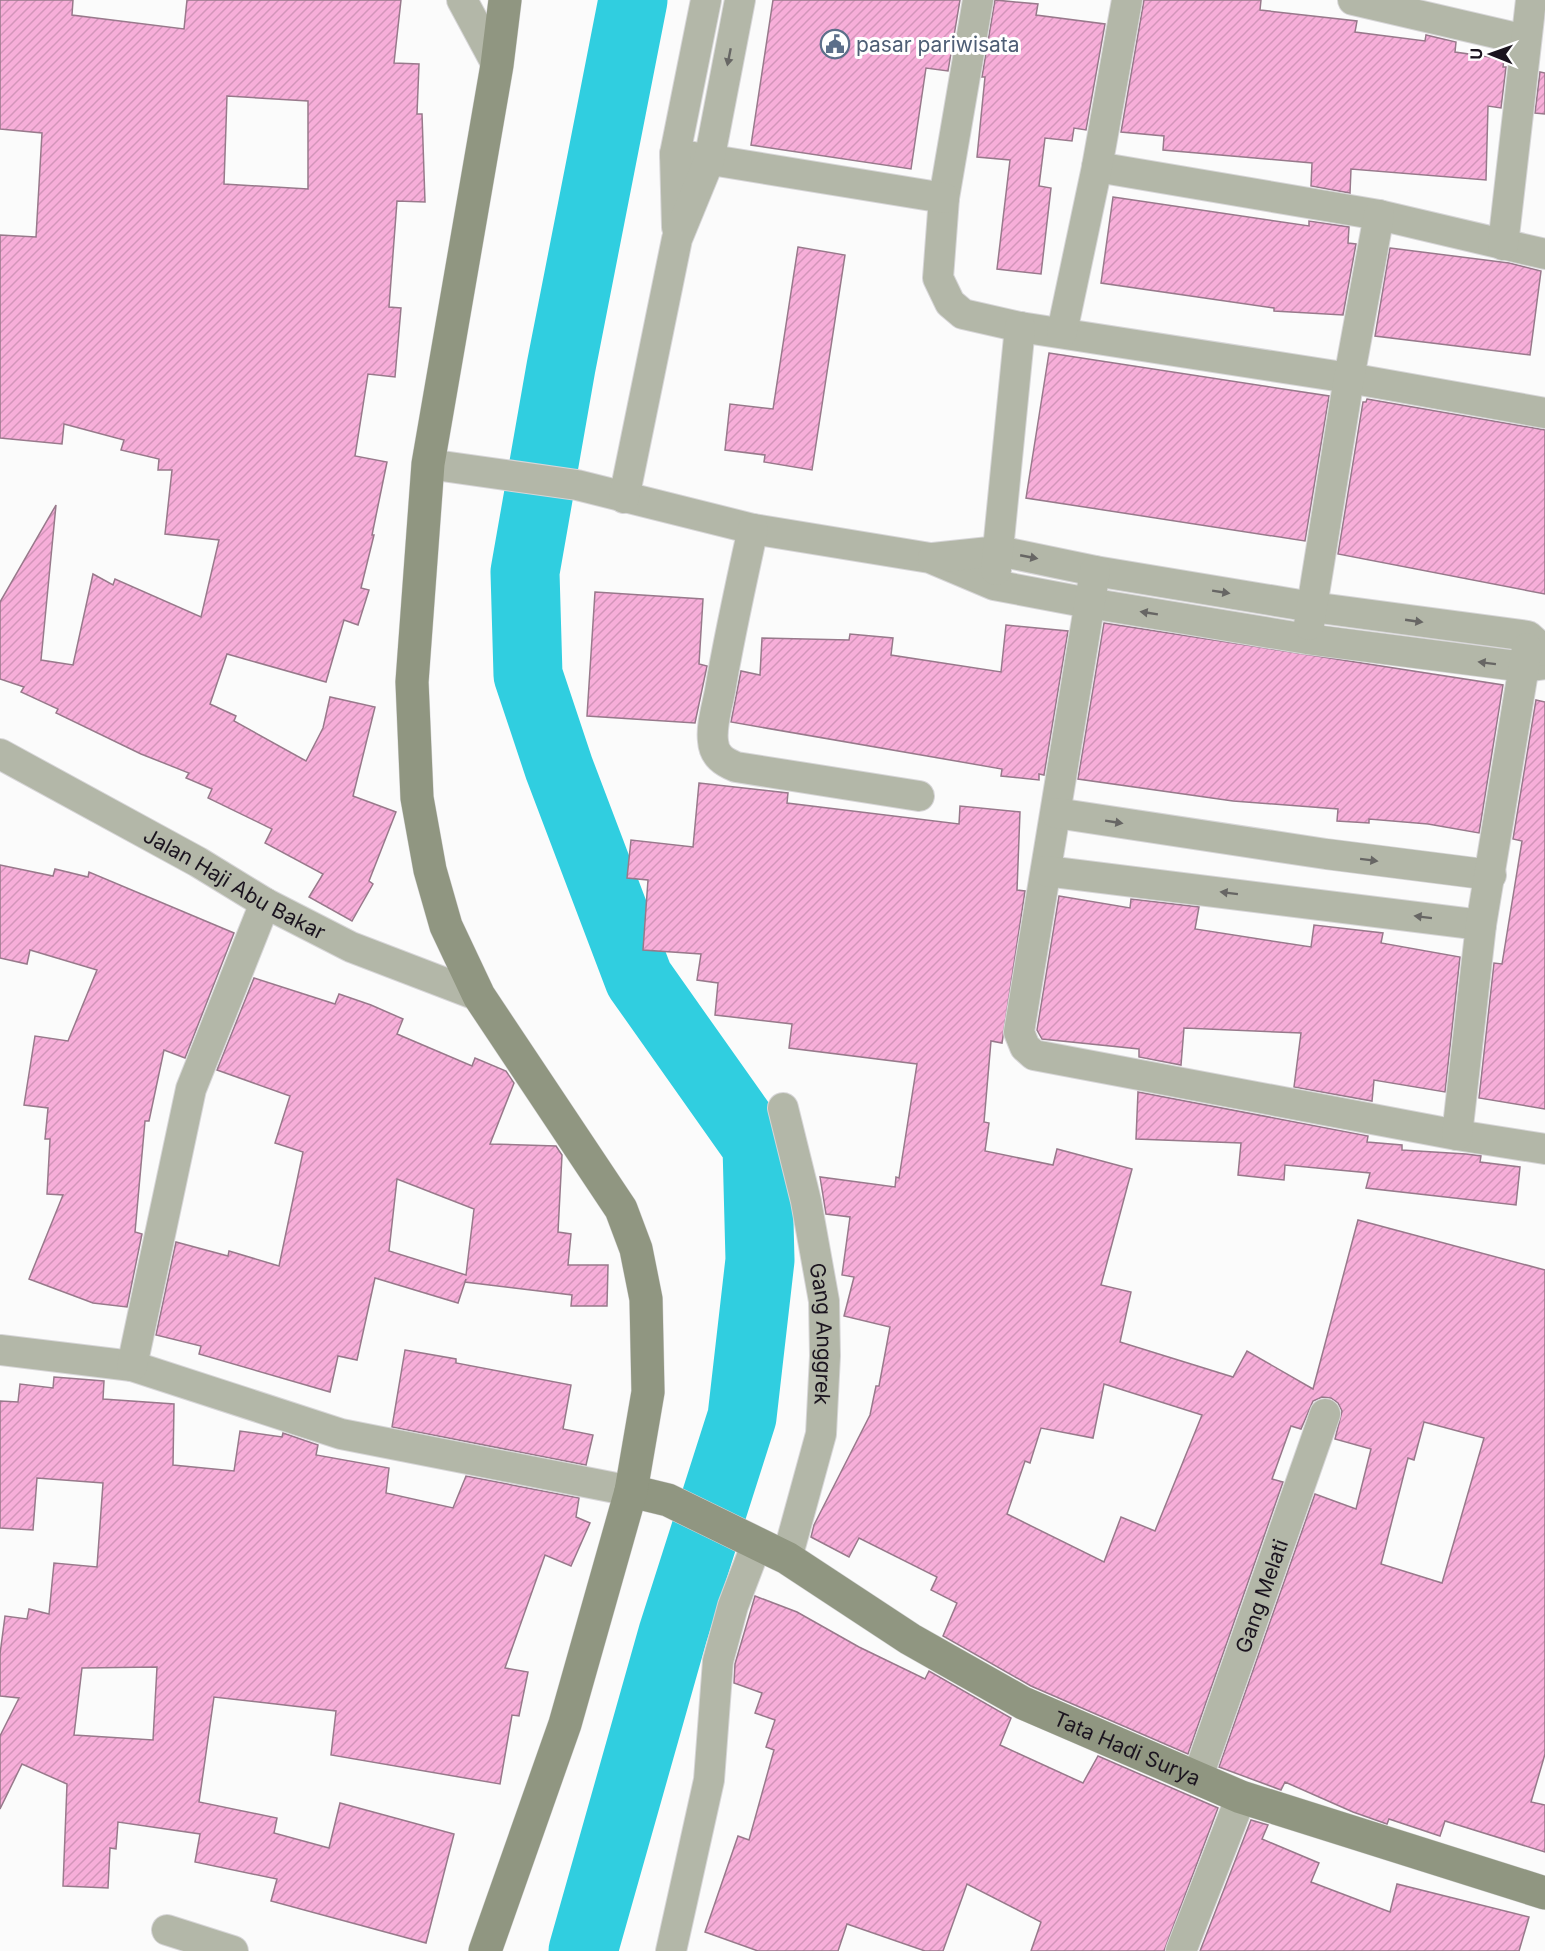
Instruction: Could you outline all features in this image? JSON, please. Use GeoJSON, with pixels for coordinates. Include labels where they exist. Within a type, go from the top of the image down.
{"type":"FeatureCollection","features":[{"type":"Feature","properties":{"kind":"street"},"geometry":{"type":"LineString","coordinates":[[462,0],[497,65]]}},
{"type":"Feature","properties":{"kind":"street"},"geometry":{"type":"LineString","coordinates":[[677,239],[675,154],[705,0]]}},
{"type":"Feature","properties":{"kind":"street"},"geometry":{"type":"LineString","coordinates":[[624,498],[677,239],[709,161],[740,0]]}},
{"type":"Feature","properties":{"kind":"street"},"geometry":{"type":"LineString","coordinates":[[978,0],[944,198],[938,278],[950,303],[963,314],[1020,327],[1349,378],[1545,413]]}},
{"type":"Feature","properties":{"kind":"street"},"geometry":{"type":"LineString","coordinates":[[1062,332],[1098,167],[1128,0]]}},
{"type":"Feature","properties":{"kind":"street"},"geometry":{"type":"LineString","coordinates":[[1353,0],[1525,40]]}},
{"type":"Feature","properties":{"kind":"street"},"geometry":{"type":"LineString","coordinates":[[1503,244],[1531,0]]}},
{"type":"Feature","properties":{"kind":"street"},"geometry":{"type":"LineString","coordinates":[[485,1951],[565,1724],[632,1491],[648,1392],[646,1299],[636,1249],[621,1209],[479,996],[446,926],[430,870],[417,798],[412,682],[428,464],[506,5]]}},
{"type":"Feature","properties":{"kind":"street"},"geometry":{"type":"LineString","coordinates":[[675,154],[944,198]]}},
{"type":"Feature","properties":{"kind":"street"},"geometry":{"type":"LineString","coordinates":[[1098,167],[1379,215],[1545,254]]}},
{"type":"Feature","properties":{"kind":"street"},"geometry":{"type":"LineString","coordinates":[[1307,639],[1349,378],[1379,215]]}},
{"type":"Feature","properties":{"kind":"street"},"geometry":{"type":"LineString","coordinates":[[994,585],[1020,327]]}},
{"type":"Feature","properties":{"kind":"street"},"geometry":{"type":"LineString","coordinates":[[428,464],[560,482],[753,529],[930,558],[994,585],[1089,603],[1307,639],[1536,655]]}},
{"type":"Feature","properties":{"kind":"street"},"geometry":{"type":"LineString","coordinates":[[753,529],[729,634],[712,740],[718,755],[725,762],[736,767],[919,796]]}},
{"type":"Feature","properties":{"kind":"street"},"geometry":{"type":"LineString","coordinates":[[930,558],[999,551],[1095,571],[1312,607],[1536,655]]}},
{"type":"Feature","properties":{"kind":"street"},"geometry":{"type":"LineString","coordinates":[[1095,571],[1019,1032],[1021,1041],[1034,1054],[1457,1135],[1545,1149]]}},
{"type":"Feature","properties":{"kind":"street"},"geometry":{"type":"LineString","coordinates":[[1457,1135],[1481,925],[1536,655]]}},
{"type":"Feature","properties":{"kind":"street","name":"Jalan Haji Abu Bakar"},"geometry":{"type":"LineString","coordinates":[[0,754],[198,862],[265,903],[351,946],[479,996]]}},
{"type":"Feature","properties":{"kind":"street"},"geometry":{"type":"LineString","coordinates":[[1056,813],[1326,854],[1491,875]]}},
{"type":"Feature","properties":{"kind":"street"},"geometry":{"type":"LineString","coordinates":[[1318,903],[1326,854]]}},
{"type":"Feature","properties":{"kind":"street"},"geometry":{"type":"LineString","coordinates":[[1046,871],[1481,925]]}},
{"type":"Feature","properties":{"kind":"street"},"geometry":{"type":"LineString","coordinates":[[132,1366],[180,1130],[191,1089],[265,903]]}},
{"type":"Feature","properties":{"kind":"street","name":"Gang Anggrek"},"geometry":{"type":"LineString","coordinates":[[783,1108],[799,1169],[823,1291],[825,1356],[821,1434],[788,1558]]}},
{"type":"Feature","properties":{"kind":"street"},"geometry":{"type":"LineString","coordinates":[[0,1350],[132,1366],[341,1434],[632,1491]]}},
{"type":"Feature","properties":{"kind":"street","name":"Gang Melati"},"geometry":{"type":"LineString","coordinates":[[1197,1779],[1325,1414]]}},
{"type":"Feature","properties":{"kind":"street","name":"Tata Hadi Surya"},"geometry":{"type":"LineString","coordinates":[[632,1491],[668,1500],[788,1558],[910,1639],[1023,1702],[1197,1779],[1241,1797],[1545,1893]]}},
{"type":"Feature","properties":{"kind":"street"},"geometry":{"type":"LineString","coordinates":[[671,1951],[710,1780],[718,1661],[748,1539]]}},
{"type":"Feature","properties":{"kind":"street"},"geometry":{"type":"LineString","coordinates":[[1181,1951],[1241,1797]]}},
{"type":"Feature","properties":{"kind":"street"},"geometry":{"type":"LineString","coordinates":[[167,1930],[233,1951]]}},
{"type":"Feature","properties":{"kind":"building"},"geometry":{"type":"Polygon","coordinates":[[[0,0],[73,0],[72,15],[184,29],[187,0],[401,0],[394,63],[419,64],[417,114],[422,114],[425,202],[397,201],[389,307],[401,308],[395,377],[368,374],[355,456],[387,462],[372,535],[374,535],[361,588],[369,590],[358,625],[344,620],[326,682],[227,654],[210,704],[236,716],[234,721],[306,761],[323,728],[330,697],[375,707],[353,796],[396,812],[369,881],[373,884],[352,921],[309,897],[323,874],[265,843],[272,829],[208,798],[212,789],[186,778],[189,773],[141,754],[56,713],[58,709],[21,692],[24,687],[0,679],[0,602],[56,505],[41,660],[73,665],[93,574],[113,585],[115,579],[201,617],[219,540],[165,534],[172,470],[158,470],[159,459],[121,450],[124,440],[64,424],[62,444],[0,438],[0,235],[36,237],[42,133],[0,129],[0,0]],[[227,96],[224,184],[308,189],[308,101],[227,96]]]}},
{"type":"Feature","properties":{"kind":"building"},"geometry":{"type":"Polygon","coordinates":[[[773,0],[960,0],[948,71],[926,68],[911,169],[751,145],[773,0]]]}},
{"type":"Feature","properties":{"kind":"building"},"geometry":{"type":"Polygon","coordinates":[[[995,0],[1038,4],[1036,15],[1105,24],[1086,130],[1074,128],[1072,141],[1045,138],[1039,186],[1051,188],[1041,274],[997,269],[1010,160],[977,157],[985,77],[982,77],[995,0]]]}},
{"type":"Feature","properties":{"kind":"building"},"geometry":{"type":"Polygon","coordinates":[[[1144,0],[1261,0],[1260,10],[1357,21],[1355,32],[1425,41],[1426,35],[1456,42],[1455,52],[1504,59],[1503,67],[1506,67],[1501,108],[1488,106],[1486,180],[1351,169],[1350,193],[1311,186],[1312,163],[1163,150],[1164,136],[1121,132],[1144,0]]]}},
{"type":"Feature","properties":{"kind":"building"},"geometry":{"type":"Polygon","coordinates":[[[1540,72],[1545,73],[1545,114],[1535,113],[1540,72]]]}},
{"type":"Feature","properties":{"kind":"building"},"geometry":{"type":"Polygon","coordinates":[[[1113,197],[1309,226],[1309,221],[1349,227],[1348,243],[1356,244],[1343,315],[1274,311],[1274,308],[1101,283],[1113,197]]]}},
{"type":"Feature","properties":{"kind":"building"},"geometry":{"type":"Polygon","coordinates":[[[798,247],[845,255],[812,470],[764,462],[765,455],[725,450],[730,404],[773,409],[798,247]]]}},
{"type":"Feature","properties":{"kind":"building"},"geometry":{"type":"Polygon","coordinates":[[[1390,248],[1509,263],[1541,271],[1530,355],[1375,336],[1390,248]]]}},
{"type":"Feature","properties":{"kind":"building"},"geometry":{"type":"Polygon","coordinates":[[[1049,353],[1329,396],[1305,541],[1026,498],[1049,353]]]}},
{"type":"Feature","properties":{"kind":"building"},"geometry":{"type":"Polygon","coordinates":[[[1367,399],[1545,430],[1545,594],[1338,554],[1363,402],[1367,399]]]}},
{"type":"Feature","properties":{"kind":"building"},"geometry":{"type":"Polygon","coordinates":[[[595,592],[703,599],[699,664],[707,666],[695,723],[587,716],[595,592]]]}},
{"type":"Feature","properties":{"kind":"building"},"geometry":{"type":"Polygon","coordinates":[[[1104,623],[1503,685],[1479,833],[1428,824],[1369,819],[1369,823],[1337,821],[1338,809],[1233,801],[1078,779],[1104,623]]]}},
{"type":"Feature","properties":{"kind":"building"},"geometry":{"type":"Polygon","coordinates":[[[1006,625],[1068,631],[1044,775],[1039,774],[1039,780],[1001,776],[1002,769],[731,722],[741,671],[760,675],[762,638],[849,640],[850,634],[893,638],[891,655],[1001,672],[1006,625]]]}},
{"type":"Feature","properties":{"kind":"building"},"geometry":{"type":"Polygon","coordinates":[[[1536,700],[1545,702],[1545,1109],[1479,1098],[1494,963],[1502,964],[1522,841],[1513,839],[1536,700]]]}},
{"type":"Feature","properties":{"kind":"building"},"geometry":{"type":"Polygon","coordinates":[[[699,783],[788,793],[787,803],[959,824],[960,806],[1020,812],[1017,890],[1025,891],[1002,1043],[991,1041],[984,1122],[989,1123],[985,1151],[1053,1165],[1057,1149],[1132,1169],[1101,1285],[1131,1292],[1120,1342],[1233,1377],[1247,1351],[1313,1389],[1358,1220],[1545,1270],[1545,1754],[1531,1802],[1545,1805],[1545,1852],[1445,1821],[1440,1836],[1389,1819],[1387,1824],[1353,1812],[1285,1782],[1281,1790],[1219,1767],[1315,1494],[1356,1509],[1371,1449],[1335,1439],[1342,1411],[1338,1403],[1331,1398],[1322,1397],[1313,1401],[1301,1429],[1291,1426],[1272,1479],[1283,1482],[1188,1754],[1031,1686],[943,1636],[957,1603],[931,1590],[937,1577],[859,1538],[849,1557],[811,1537],[814,1525],[870,1415],[876,1386],[879,1386],[890,1327],[844,1316],[854,1277],[842,1275],[850,1217],[826,1214],[820,1177],[895,1187],[896,1177],[899,1178],[917,1064],[789,1048],[792,1024],[715,1015],[718,983],[697,980],[701,954],[643,950],[648,880],[627,878],[631,840],[693,847],[699,783]],[[1104,1384],[1093,1438],[1041,1428],[1030,1463],[1025,1461],[1007,1514],[1104,1562],[1121,1517],[1155,1531],[1202,1415],[1104,1384]],[[1424,1422],[1414,1460],[1408,1458],[1381,1564],[1442,1583],[1484,1438],[1424,1422]]]}},
{"type":"Feature","properties":{"kind":"building"},"geometry":{"type":"Polygon","coordinates":[[[0,865],[53,876],[55,869],[88,877],[89,872],[234,933],[185,1058],[164,1050],[149,1121],[145,1121],[135,1232],[142,1234],[127,1307],[93,1303],[29,1279],[63,1195],[47,1194],[50,1139],[45,1139],[48,1108],[24,1105],[35,1036],[68,1041],[97,970],[30,950],[27,964],[0,958],[0,865]]]}},
{"type":"Feature","properties":{"kind":"building"},"geometry":{"type":"Polygon","coordinates":[[[1059,896],[1130,908],[1131,899],[1199,907],[1195,929],[1311,947],[1314,925],[1383,933],[1381,943],[1460,957],[1445,1092],[1374,1080],[1372,1101],[1294,1087],[1301,1033],[1184,1028],[1181,1065],[1139,1057],[1139,1049],[1042,1039],[1037,1030],[1059,896]]]}},
{"type":"Feature","properties":{"kind":"building"},"geometry":{"type":"Polygon","coordinates":[[[254,978],[335,1004],[339,994],[371,1005],[403,1019],[397,1034],[472,1066],[475,1058],[506,1071],[514,1083],[490,1144],[556,1146],[562,1155],[558,1232],[571,1234],[568,1265],[608,1265],[607,1306],[571,1306],[572,1295],[465,1282],[458,1303],[375,1278],[357,1360],[338,1356],[330,1392],[199,1354],[201,1346],[156,1335],[176,1242],[228,1256],[229,1251],[279,1266],[303,1152],[275,1143],[290,1096],[217,1070],[254,978]],[[397,1179],[389,1251],[466,1275],[474,1209],[397,1179]]]}},
{"type":"Feature","properties":{"kind":"building"},"geometry":{"type":"Polygon","coordinates":[[[1138,1092],[1368,1136],[1367,1142],[1402,1145],[1402,1150],[1481,1156],[1480,1162],[1520,1167],[1516,1205],[1366,1188],[1370,1173],[1285,1165],[1284,1180],[1238,1175],[1241,1143],[1136,1139],[1138,1092]]]}},
{"type":"Feature","properties":{"kind":"building"},"geometry":{"type":"Polygon","coordinates":[[[405,1350],[456,1359],[456,1363],[571,1385],[563,1429],[593,1435],[586,1465],[392,1427],[405,1350]]]}},
{"type":"Feature","properties":{"kind":"building"},"geometry":{"type":"Polygon","coordinates":[[[54,1377],[104,1381],[103,1399],[174,1404],[173,1465],[234,1471],[240,1431],[282,1437],[283,1433],[318,1445],[316,1455],[389,1468],[386,1493],[453,1508],[466,1476],[579,1498],[576,1517],[590,1523],[571,1566],[545,1555],[505,1668],[528,1672],[519,1716],[512,1715],[500,1784],[331,1755],[336,1711],[214,1697],[199,1802],[277,1818],[274,1833],[329,1848],[340,1803],[454,1834],[426,1943],[271,1901],[277,1879],[195,1862],[200,1834],[118,1822],[116,1849],[110,1848],[108,1888],[63,1886],[67,1784],[22,1764],[0,1809],[0,1736],[19,1698],[0,1696],[0,1654],[5,1616],[27,1619],[29,1609],[49,1614],[54,1563],[97,1567],[103,1483],[37,1478],[33,1530],[0,1528],[0,1401],[18,1402],[20,1384],[53,1388],[54,1377]],[[157,1667],[82,1668],[74,1735],[153,1740],[157,1667]]]}},
{"type":"Feature","properties":{"kind":"building"},"geometry":{"type":"Polygon","coordinates":[[[755,1596],[797,1612],[859,1647],[925,1679],[929,1671],[1011,1718],[1000,1745],[1083,1783],[1098,1756],[1218,1808],[1164,1951],[1031,1951],[1041,1922],[967,1884],[943,1951],[925,1951],[847,1924],[838,1951],[758,1951],[705,1932],[738,1836],[749,1840],[774,1750],[766,1747],[775,1720],[755,1713],[762,1693],[734,1683],[735,1664],[755,1596]]]}},
{"type":"Feature","properties":{"kind":"building"},"geometry":{"type":"Polygon","coordinates":[[[1251,1820],[1268,1825],[1262,1839],[1319,1863],[1311,1882],[1390,1912],[1397,1884],[1529,1917],[1519,1951],[1200,1951],[1251,1820]]]}},
{"type":"Feature","properties":{"kind":"waterway"},"geometry":{"type":"LineString","coordinates":[[583,1951],[673,1633],[742,1417],[760,1260],[757,1146],[639,979],[559,768],[528,675],[525,572],[561,367],[633,0]]}},
{"type":"Feature","properties":{"kind":"place","name":"pasar pariwisata"},"geometry":{"type":"Point","coordinates":[835,44]}}]}
